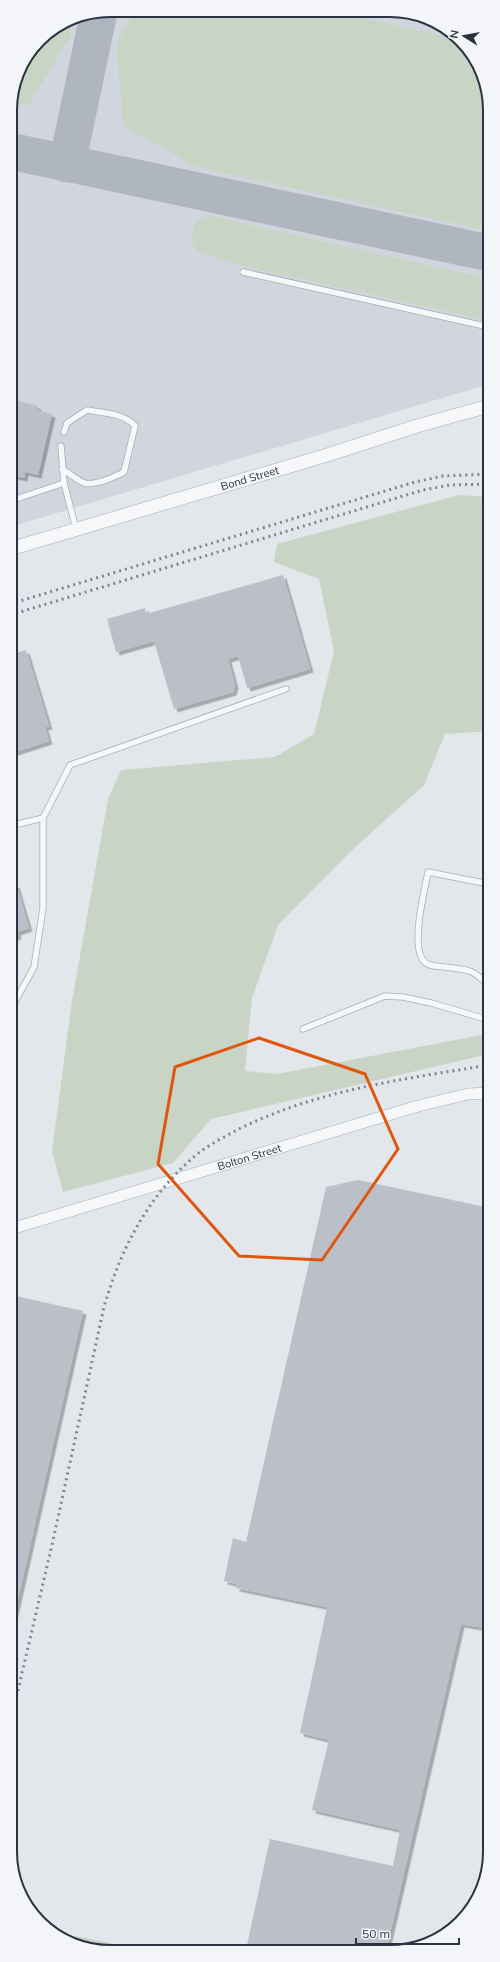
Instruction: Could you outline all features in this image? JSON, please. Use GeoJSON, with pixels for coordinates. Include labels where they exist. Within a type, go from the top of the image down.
{"type":"FeatureCollection","features":[{"type":"Feature","properties":{"kind":"street","name":"Bond Street"},"geometry":{"type":"LineString","coordinates":[[17,547],[483,408]]}},
{"type":"Feature","properties":{"kind":"street","name":"Bolton Street"},"geometry":{"type":"LineString","coordinates":[[17,1227],[418,1106],[468,1094],[483,1093]]}},
{"type":"Feature","properties":{"kind":"lane"},"geometry":{"type":"LineString","coordinates":[[243,272],[483,326]]}},
{"type":"Feature","properties":{"kind":"lane"},"geometry":{"type":"LineString","coordinates":[[62,469],[84,483],[90,484],[124,472],[135,426],[131,420],[86,410],[67,423],[64,432]]}},
{"type":"Feature","properties":{"kind":"lane"},"geometry":{"type":"LineString","coordinates":[[61,446],[64,484],[76,529]]}},
{"type":"Feature","properties":{"kind":"lane"},"geometry":{"type":"LineString","coordinates":[[17,499],[64,484]]}},
{"type":"Feature","properties":{"kind":"lane"},"geometry":{"type":"LineString","coordinates":[[18,995],[34,966],[42,915],[43,818],[70,765],[286,689]]}},
{"type":"Feature","properties":{"kind":"lane"},"geometry":{"type":"LineString","coordinates":[[17,824],[43,818]]}},
{"type":"Feature","properties":{"kind":"lane"},"geometry":{"type":"LineString","coordinates":[[483,883],[428,872],[418,936],[418,950],[420,958],[427,964],[472,972],[483,980]]}},
{"type":"Feature","properties":{"kind":"lane"},"geometry":{"type":"LineString","coordinates":[[303,1029],[385,996],[403,997],[424,1001],[483,1018]]}},
{"type":"Feature","properties":{"kind":"highlighted area"},"geometry":{"type":"Polygon","coordinates":[[[259,1038],[365,1074],[398,1149],[322,1260],[239,1256],[158,1164],[175,1067],[259,1038]]]}},
{"type":"Feature","properties":{"kind":"shaded area"},"geometry":{"type":"Polygon","coordinates":[[[104,17],[396,17],[414,20],[436,29],[444,34],[444,56],[465,56],[476,75],[480,86],[483,110],[483,386],[17,525],[17,104],[20,86],[24,75],[36,53],[44,44],[53,36],[75,24],[86,20],[104,17]]]}},
{"type":"Feature","properties":{"kind":"green space"},"geometry":{"type":"Polygon","coordinates":[[[132,17],[359,17],[444,36],[444,56],[465,56],[476,75],[480,86],[483,110],[483,230],[197,167],[123,126],[117,50],[119,39],[132,17]]]}},
{"type":"Feature","properties":{"kind":"green space"},"geometry":{"type":"Polygon","coordinates":[[[70,26],[71,35],[29,105],[17,106],[20,86],[29,64],[44,44],[53,36],[70,26]]]}},
{"type":"Feature","properties":{"kind":"green space"},"geometry":{"type":"Polygon","coordinates":[[[211,216],[483,278],[483,320],[243,266],[198,252],[192,243],[194,225],[203,217],[211,216]]]}},
{"type":"Feature","properties":{"kind":"green space"},"geometry":{"type":"Polygon","coordinates":[[[459,495],[483,497],[483,731],[445,734],[424,785],[349,853],[278,925],[252,998],[245,1071],[277,1074],[483,1035],[483,1055],[211,1119],[173,1163],[63,1192],[52,1151],[72,1001],[108,799],[121,770],[275,757],[314,734],[334,651],[319,579],[274,562],[277,544],[459,495]]]}},
{"type":"Feature","properties":{"kind":"green space"},"geometry":{"type":"Polygon","coordinates":[[[76,1936],[120,1945],[98,1944],[74,1938],[76,1936]]]}},
{"type":"Feature","properties":{"kind":"building"},"geometry":{"type":"Polygon","coordinates":[[[17,401],[38,406],[37,410],[52,414],[38,475],[25,472],[24,478],[17,476],[17,401]]]}},
{"type":"Feature","properties":{"kind":"building"},"geometry":{"type":"Polygon","coordinates":[[[283,575],[310,669],[247,688],[238,656],[228,659],[235,685],[233,692],[174,709],[154,641],[116,652],[107,619],[145,608],[146,614],[283,575]]]}},
{"type":"Feature","properties":{"kind":"building"},"geometry":{"type":"Polygon","coordinates":[[[26,650],[49,726],[45,727],[49,741],[17,751],[17,653],[26,650]]]}},
{"type":"Feature","properties":{"kind":"building"},"geometry":{"type":"Polygon","coordinates":[[[17,887],[29,928],[17,932],[17,887]]]}},
{"type":"Feature","properties":{"kind":"building"},"geometry":{"type":"Polygon","coordinates":[[[358,1180],[483,1207],[483,1628],[461,1624],[387,1945],[247,1945],[270,1839],[393,1866],[400,1830],[312,1810],[329,1740],[300,1733],[327,1607],[236,1588],[237,1584],[224,1581],[233,1538],[246,1542],[326,1187],[358,1180]]]}},
{"type":"Feature","properties":{"kind":"building"},"geometry":{"type":"Polygon","coordinates":[[[17,1296],[83,1311],[17,1603],[17,1296]]]}},
{"type":"Feature","properties":{"kind":"taxiway"},"geometry":{"type":"LineString","coordinates":[[67,164],[98,18]]}},
{"type":"Feature","properties":{"kind":"taxiway"},"geometry":{"type":"LineString","coordinates":[[17,152],[483,252]]}},
{"type":"Feature","properties":{"kind":"railway"},"geometry":{"type":"LineString","coordinates":[[17,602],[415,482],[443,476],[483,474]]}},
{"type":"Feature","properties":{"kind":"railway"},"geometry":{"type":"LineString","coordinates":[[17,613],[423,490],[450,485],[483,484]]}},
{"type":"Feature","properties":{"kind":"railway"},"geometry":{"type":"LineString","coordinates":[[17,1694],[52,1545],[104,1307],[111,1285],[128,1244],[138,1224],[163,1188],[195,1156],[216,1141],[269,1116],[330,1095],[393,1081],[483,1066]]}}]}
